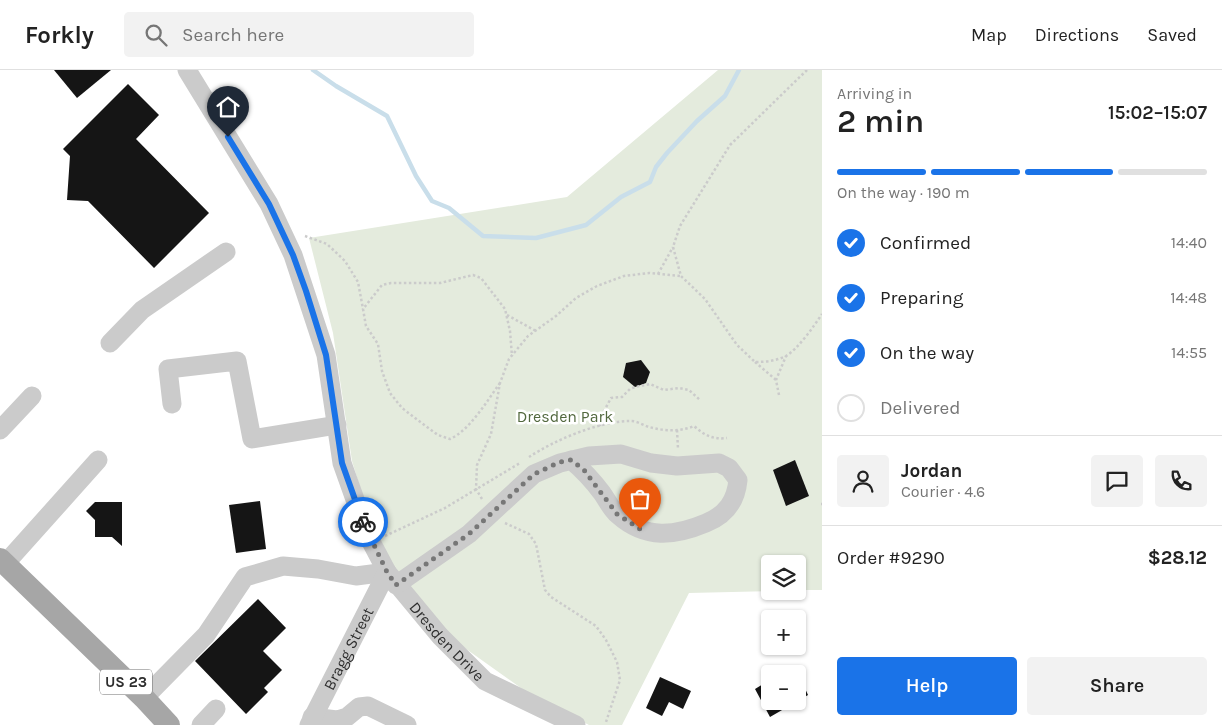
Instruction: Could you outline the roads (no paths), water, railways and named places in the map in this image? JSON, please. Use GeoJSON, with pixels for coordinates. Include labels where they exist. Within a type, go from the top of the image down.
{"type":"FeatureCollection","features":[{"type":"Feature","properties":{"kind":"main road","name":"US 23"},"geometry":{"type":"LineString","coordinates":[[2,562],[144,698],[169,725]]}},
{"type":"Feature","properties":{"kind":"street","name":"Dresden Drive"},"geometry":{"type":"LineString","coordinates":[[188,70],[269,204],[293,255],[326,355],[342,463],[368,536],[391,578],[440,636],[485,680],[576,725]]}},
{"type":"Feature","properties":{"kind":"street"},"geometry":{"type":"LineString","coordinates":[[110,342],[142,310],[226,252]]}},
{"type":"Feature","properties":{"kind":"street"},"geometry":{"type":"LineString","coordinates":[[172,404],[168,369],[237,362],[252,440],[337,425]]}},
{"type":"Feature","properties":{"kind":"street"},"geometry":{"type":"LineString","coordinates":[[0,430],[32,396]]}},
{"type":"Feature","properties":{"kind":"street"},"geometry":{"type":"LineString","coordinates":[[144,698],[206,635],[244,577],[283,566],[318,569],[356,576],[391,578],[469,534],[534,474],[560,462],[590,456],[621,454],[651,462],[677,466],[719,463],[730,468],[738,480],[737,492],[731,505],[711,521],[688,531],[664,535],[640,529],[617,514],[584,470],[571,460]]}},
{"type":"Feature","properties":{"kind":"street"},"geometry":{"type":"LineString","coordinates":[[2,562],[98,460]]}},
{"type":"Feature","properties":{"kind":"street","name":"Bragg Street"},"geometry":{"type":"LineString","coordinates":[[311,721],[391,578]]}},
{"type":"Feature","properties":{"kind":"street"},"geometry":{"type":"LineString","coordinates":[[311,721],[337,720],[346,717],[359,707],[368,706],[407,725]]}},
{"type":"Feature","properties":{"kind":"street"},"geometry":{"type":"LineString","coordinates":[[201,725],[216,709]]}},
{"type":"Feature","properties":{"kind":"waterway"},"geometry":{"type":"LineString","coordinates":[[313,70],[387,116],[416,176],[432,201],[449,208],[483,236],[536,238],[586,225],[621,197],[650,182],[656,167],[667,153],[697,121],[725,96],[739,70]]}},
{"type":"Feature","properties":{"kind":"park label","name":"Dresden Park"},"geometry":{"type":"Point","coordinates":[565,416]}}]}
